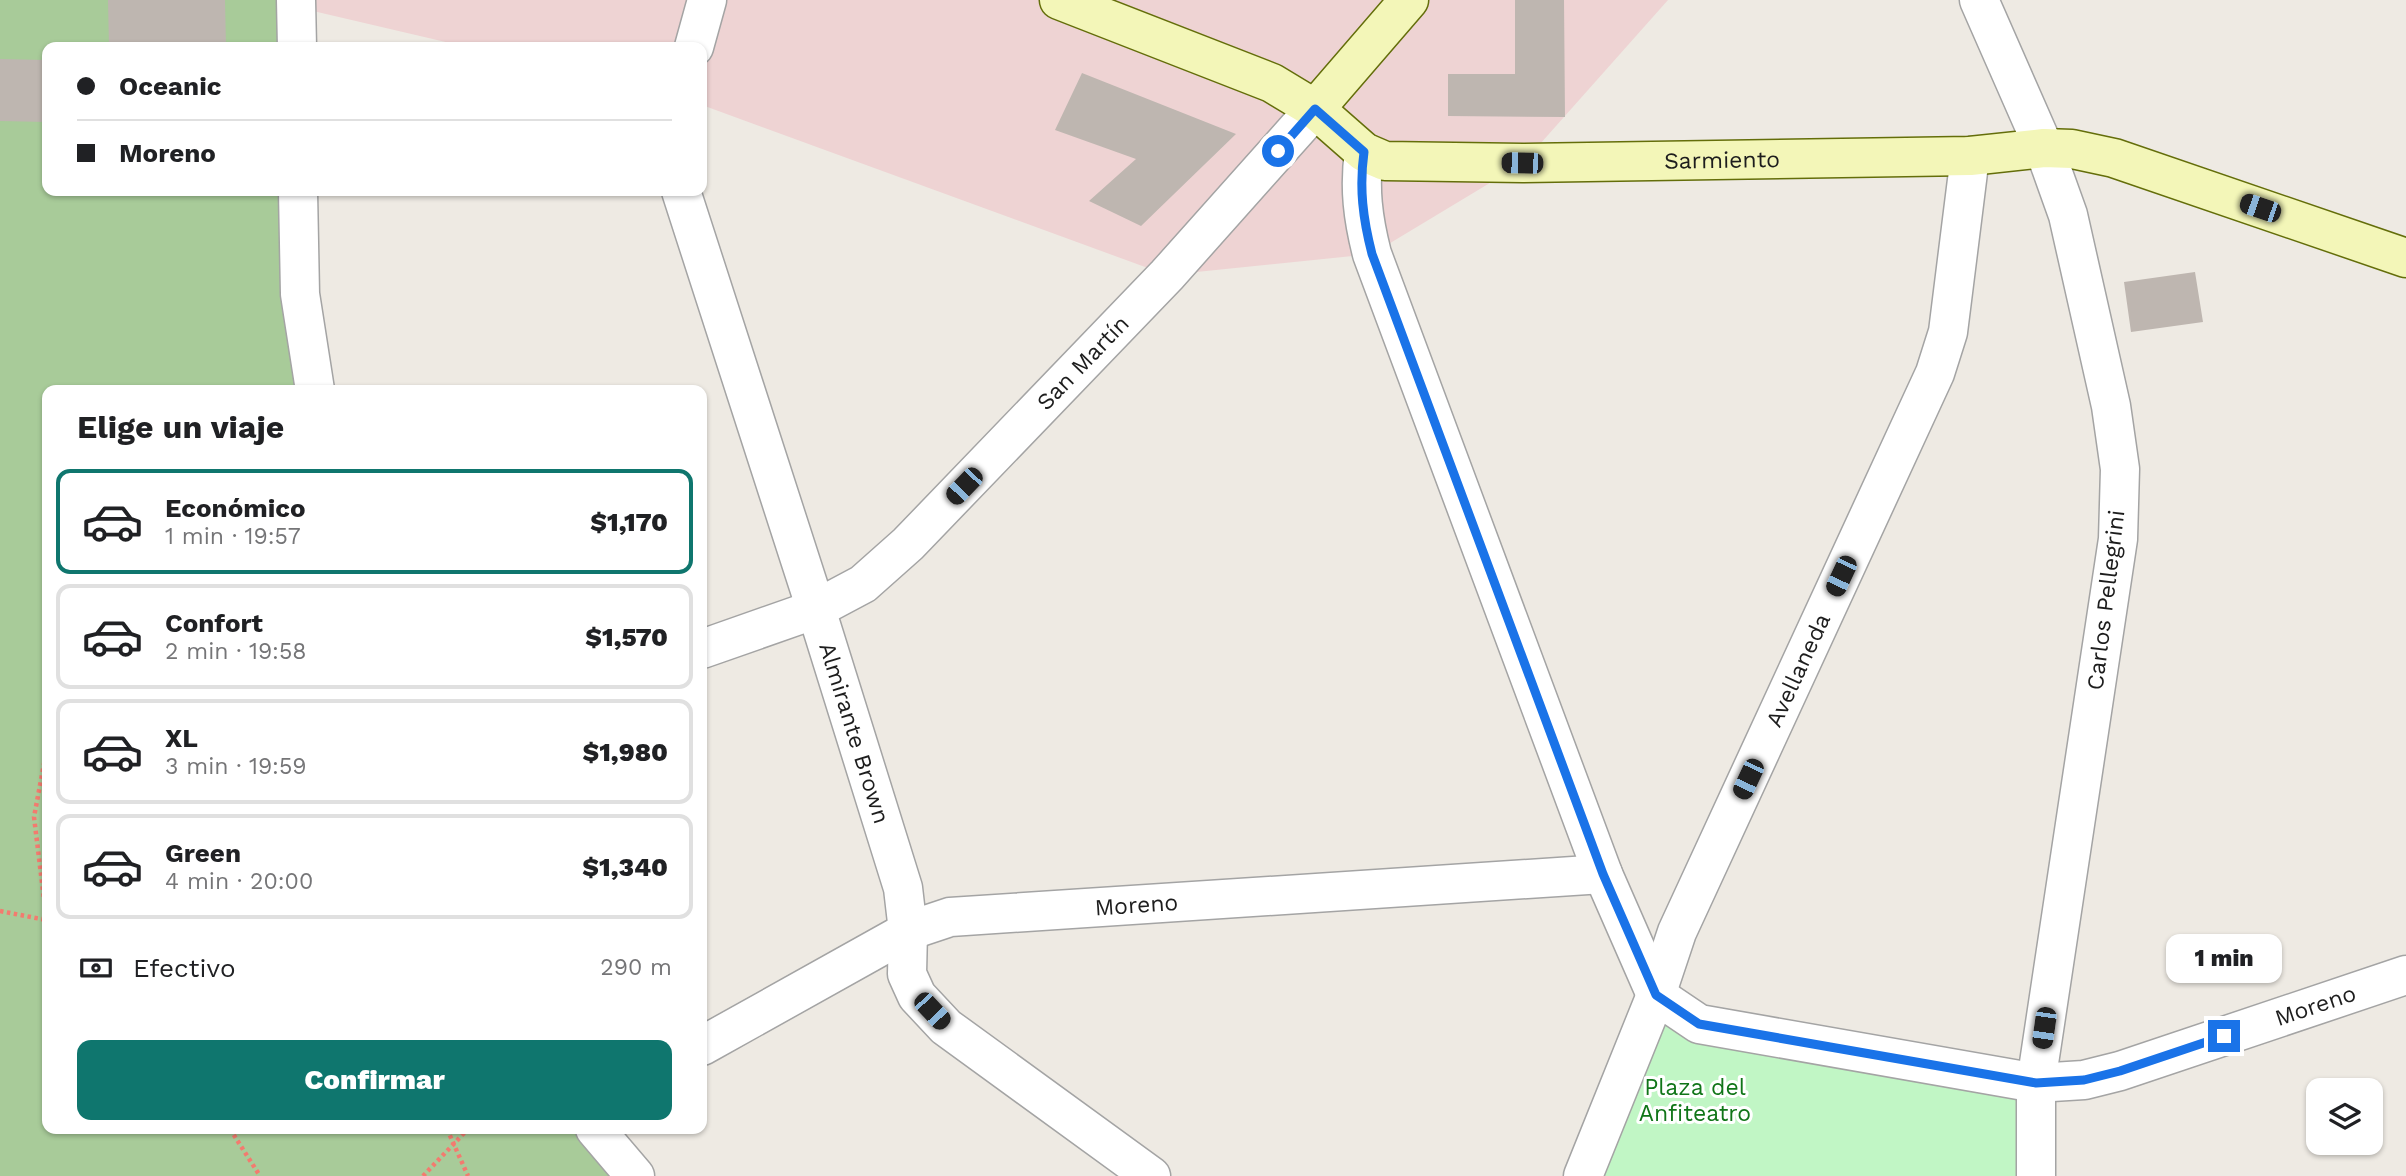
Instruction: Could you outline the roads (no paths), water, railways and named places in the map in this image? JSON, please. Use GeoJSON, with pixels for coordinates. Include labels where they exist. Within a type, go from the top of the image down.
{"type":"FeatureCollection","features":[{"type":"Feature","properties":{"kind":"main road","name":"Sarmiento"},"geometry":{"type":"LineString","coordinates":[[1059,0],[1272,83],[1315,109],[1364,152],[1385,162],[1522,163],[1970,156],[2044,148],[2072,149],[2114,158],[2406,258]]}},
{"type":"Feature","properties":{"kind":"main road","name":"San Martín"},"geometry":{"type":"LineString","coordinates":[[1315,109],[1409,0]]}},
{"type":"Feature","properties":{"kind":"street"},"geometry":{"type":"LineString","coordinates":[[296,0],[297,42]]}},
{"type":"Feature","properties":{"kind":"street"},"geometry":{"type":"LineString","coordinates":[[695,42],[707,0]]}},
{"type":"Feature","properties":{"kind":"street","name":"Carlos Pellegrini"},"geometry":{"type":"LineString","coordinates":[[1979,0],[2044,148],[2068,215],[2111,406],[2120,469],[2118,539],[2036,1083],[2036,1176]]}},
{"type":"Feature","properties":{"kind":"street","name":"San Martín"},"geometry":{"type":"LineString","coordinates":[[707,647],[816,609],[863,584],[908,544],[1167,275],[1315,109]]}},
{"type":"Feature","properties":{"kind":"street"},"geometry":{"type":"LineString","coordinates":[[1364,152],[1361,178],[1363,218],[1372,254],[1603,874],[1656,995]]}},
{"type":"Feature","properties":{"kind":"street","name":"Avellaneda"},"geometry":{"type":"LineString","coordinates":[[1583,1176],[1656,995],[1677,932],[1935,373],[1948,332],[1970,156]]}},
{"type":"Feature","properties":{"kind":"street"},"geometry":{"type":"LineString","coordinates":[[299,196],[300,294],[314,385]]}},
{"type":"Feature","properties":{"kind":"street","name":"Almirante Brown"},"geometry":{"type":"LineString","coordinates":[[683,196],[903,888],[908,931],[907,974],[917,996],[946,1027],[1151,1176]]}},
{"type":"Feature","properties":{"kind":"street","name":"Moreno"},"geometry":{"type":"LineString","coordinates":[[707,1043],[908,931],[950,917],[1603,874]]}},
{"type":"Feature","properties":{"kind":"street","name":"Moreno"},"geometry":{"type":"LineString","coordinates":[[1656,995],[1699,1024],[2036,1083],[2084,1080],[2120,1071],[2406,975]]}},
{"type":"Feature","properties":{"kind":"street"},"geometry":{"type":"LineString","coordinates":[[599,1134],[635,1176]]}},
{"type":"Feature","properties":{"kind":"park label","name":"Plaza del Anfiteatro"},"geometry":{"type":"Point","coordinates":[1695,1100]}}]}
